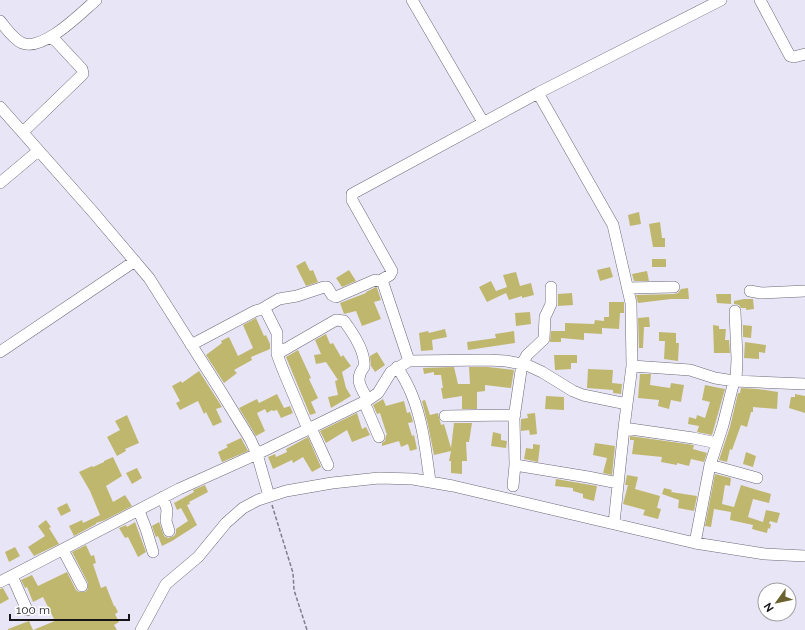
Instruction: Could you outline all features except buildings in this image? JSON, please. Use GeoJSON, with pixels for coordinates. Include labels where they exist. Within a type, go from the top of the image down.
{"type":"FeatureCollection","features":[{"type":"Feature","properties":{"kind":"street"},"geometry":{"type":"LineString","coordinates":[[0,21],[20,43],[31,45],[49,38],[62,30],[96,0]]}},
{"type":"Feature","properties":{"kind":"street"},"geometry":{"type":"LineString","coordinates":[[412,0],[483,122]]}},
{"type":"Feature","properties":{"kind":"street"},"geometry":{"type":"LineString","coordinates":[[382,282],[383,279],[392,273],[392,271],[352,200],[352,194],[538,93],[721,0]]}},
{"type":"Feature","properties":{"kind":"street"},"geometry":{"type":"LineString","coordinates":[[760,0],[790,56],[794,57],[805,54]]}},
{"type":"Feature","properties":{"kind":"street"},"geometry":{"type":"LineString","coordinates":[[23,132],[83,74],[82,69],[55,40],[49,38]]}},
{"type":"Feature","properties":{"kind":"street"},"geometry":{"type":"LineString","coordinates":[[538,93],[613,225],[631,303],[632,366],[614,523]]}},
{"type":"Feature","properties":{"kind":"street"},"geometry":{"type":"LineString","coordinates":[[0,107],[149,278],[250,439],[257,454],[269,496]]}},
{"type":"Feature","properties":{"kind":"street"},"geometry":{"type":"LineString","coordinates":[[0,182],[38,151]]}},
{"type":"Feature","properties":{"kind":"street"},"geometry":{"type":"LineString","coordinates":[[0,352],[135,261]]}},
{"type":"Feature","properties":{"kind":"street"},"geometry":{"type":"LineString","coordinates":[[191,345],[260,310],[278,299],[297,296],[324,287],[328,289],[332,295],[336,296],[375,280],[382,282]]}},
{"type":"Feature","properties":{"kind":"street"},"geometry":{"type":"LineString","coordinates":[[382,282],[409,361]]}},
{"type":"Feature","properties":{"kind":"street"},"geometry":{"type":"LineString","coordinates":[[513,486],[515,465],[515,415],[522,364],[527,355],[544,339],[545,315],[551,304],[551,287]]}},
{"type":"Feature","properties":{"kind":"street"},"geometry":{"type":"LineString","coordinates":[[628,288],[674,287]]}},
{"type":"Feature","properties":{"kind":"street"},"geometry":{"type":"LineString","coordinates":[[750,290],[761,293],[805,291]]}},
{"type":"Feature","properties":{"kind":"street"},"geometry":{"type":"LineString","coordinates":[[260,310],[263,309],[267,312],[274,326],[277,338],[277,354],[310,429],[328,465]]}},
{"type":"Feature","properties":{"kind":"street"},"geometry":{"type":"LineString","coordinates":[[695,543],[710,464],[735,381],[737,359],[735,311]]}},
{"type":"Feature","properties":{"kind":"street"},"geometry":{"type":"LineString","coordinates":[[277,354],[336,320],[344,321],[364,356],[364,367],[359,374],[358,379],[379,437]]}},
{"type":"Feature","properties":{"kind":"street"},"geometry":{"type":"LineString","coordinates":[[28,610],[4,578],[63,550],[163,497],[310,429],[366,401],[378,393],[389,373],[409,361],[488,360],[522,364],[542,372],[573,391],[583,395],[627,404]]}},
{"type":"Feature","properties":{"kind":"street"},"geometry":{"type":"LineString","coordinates":[[632,366],[686,369],[698,372],[705,376],[735,381],[805,384]]}},
{"type":"Feature","properties":{"kind":"street"},"geometry":{"type":"LineString","coordinates":[[397,367],[410,390],[416,405],[430,481]]}},
{"type":"Feature","properties":{"kind":"street"},"geometry":{"type":"LineString","coordinates":[[445,416],[515,415]]}},
{"type":"Feature","properties":{"kind":"street"},"geometry":{"type":"LineString","coordinates":[[624,428],[717,443]]}},
{"type":"Feature","properties":{"kind":"street"},"geometry":{"type":"LineString","coordinates":[[710,464],[757,478]]}},
{"type":"Feature","properties":{"kind":"street"},"geometry":{"type":"LineString","coordinates":[[515,465],[618,483]]}},
{"type":"Feature","properties":{"kind":"street"},"geometry":{"type":"LineString","coordinates":[[141,630],[166,584],[172,577],[198,556],[226,523],[244,508],[269,496],[286,491],[332,483],[379,478],[430,481],[695,543],[765,554],[805,556]]}},
{"type":"Feature","properties":{"kind":"street"},"geometry":{"type":"LineString","coordinates":[[163,497],[167,510],[166,521],[169,531]]}},
{"type":"Feature","properties":{"kind":"street"},"geometry":{"type":"LineString","coordinates":[[139,511],[153,552]]}},
{"type":"Feature","properties":{"kind":"street"},"geometry":{"type":"LineString","coordinates":[[63,550],[82,586]]}},
{"type":"Feature","properties":{"kind":"path"},"geometry":{"type":"LineString","coordinates":[[269,496],[293,573],[294,590],[307,630]]}}]}
